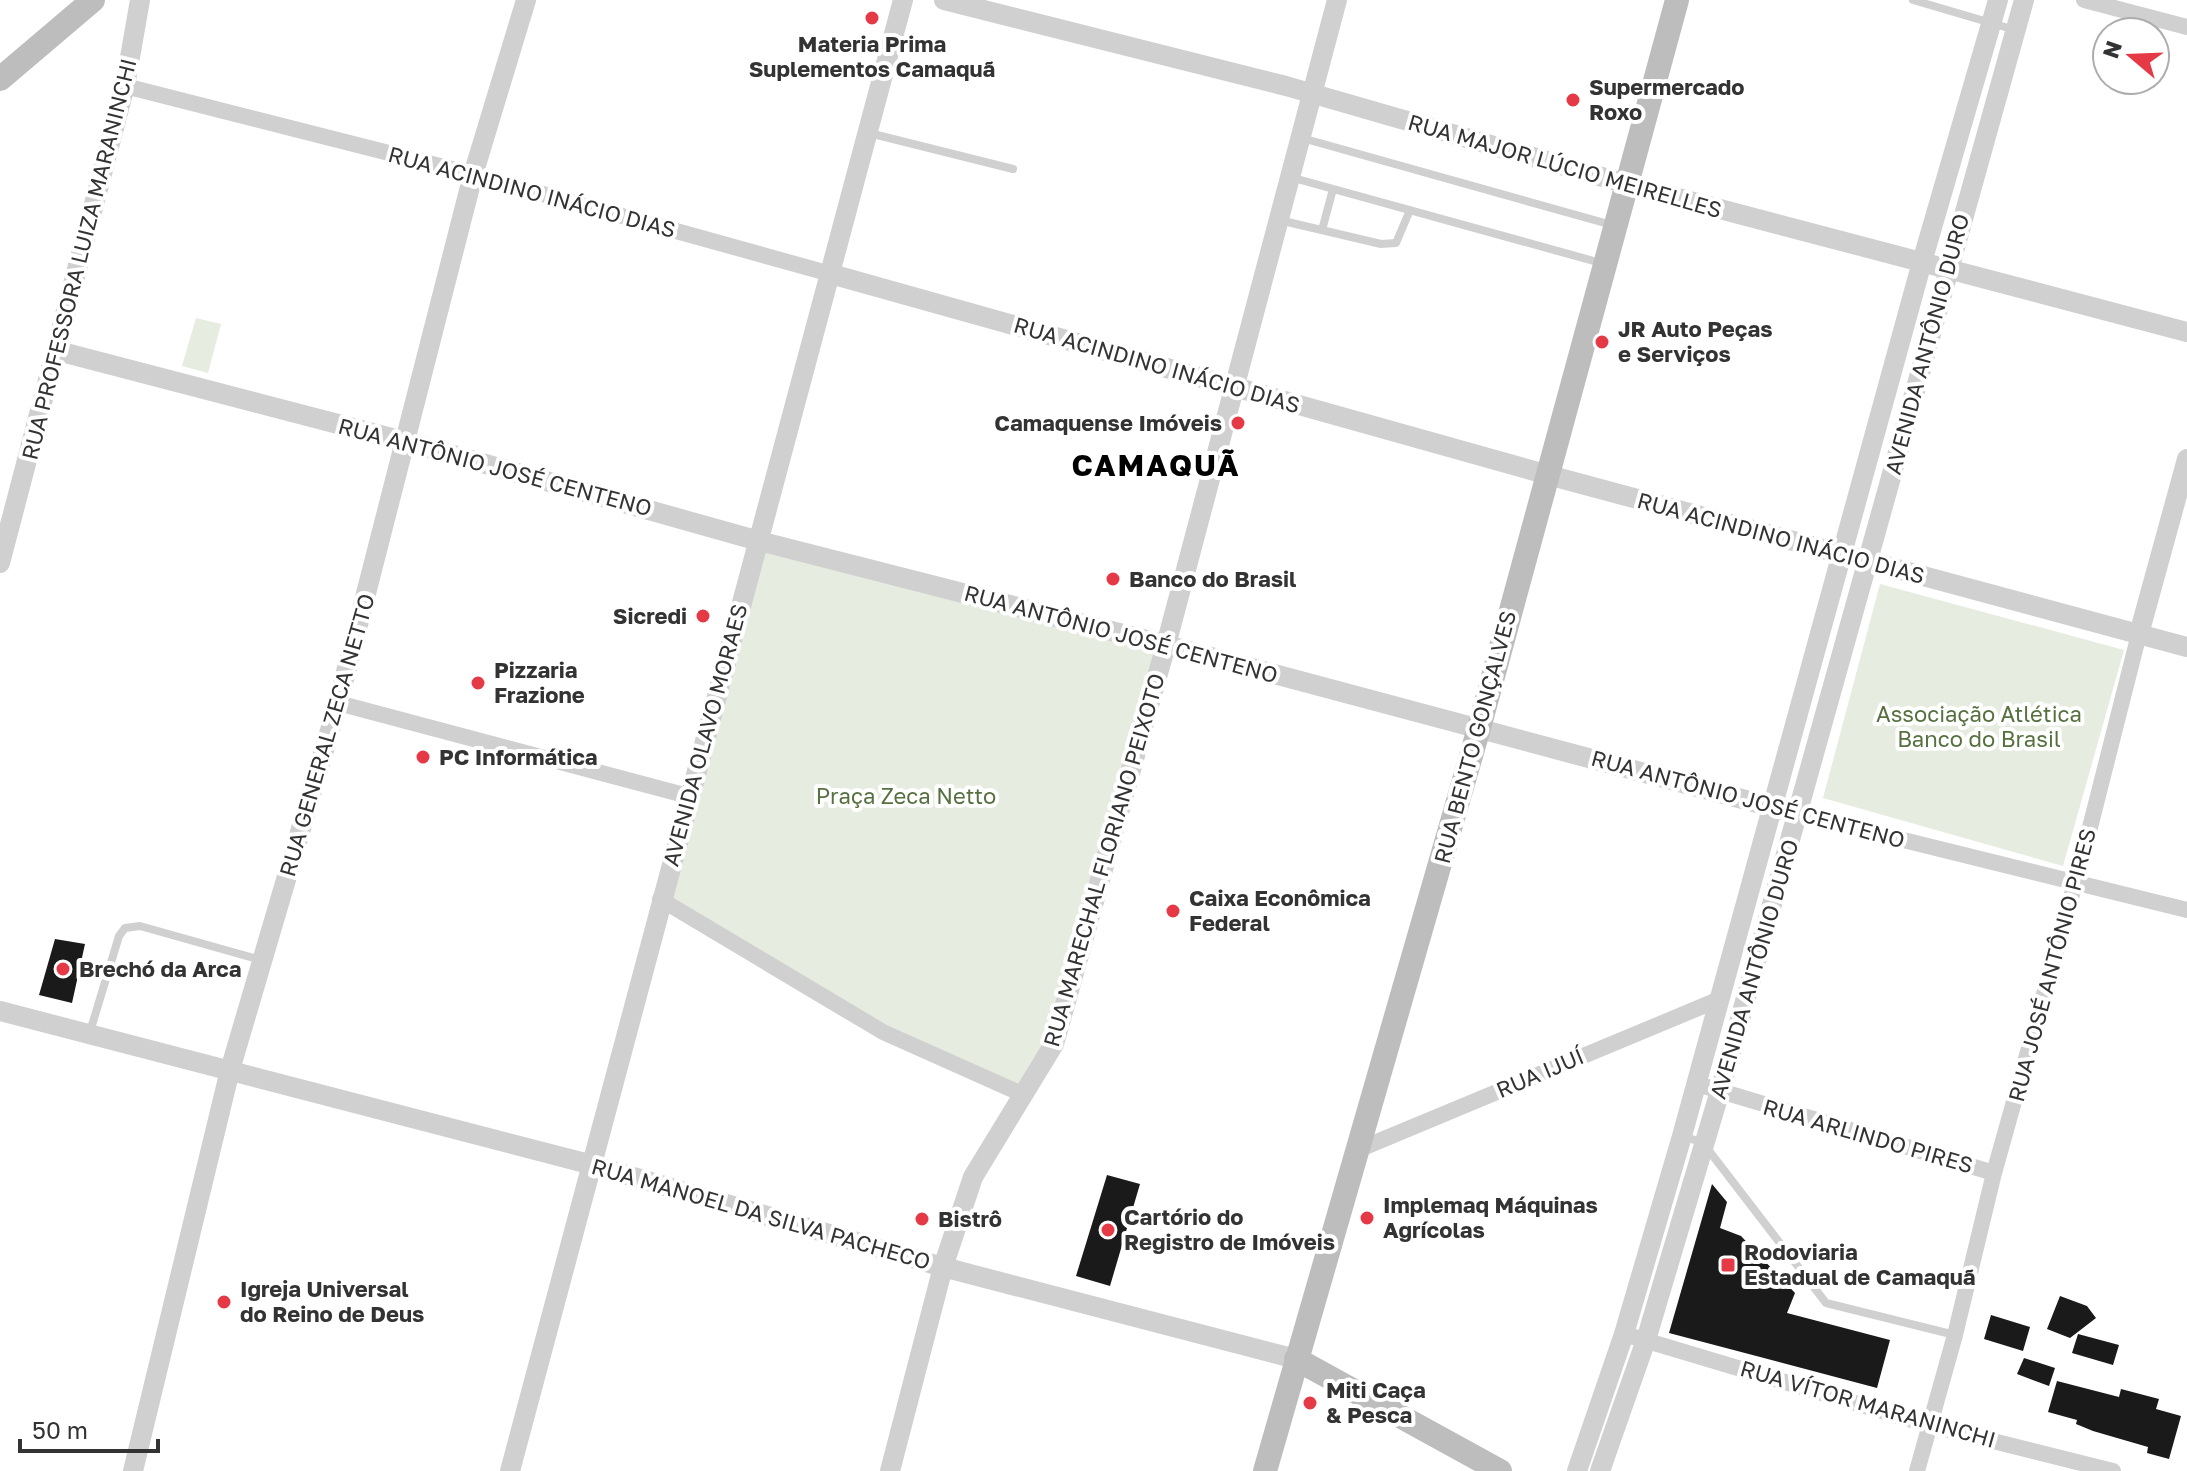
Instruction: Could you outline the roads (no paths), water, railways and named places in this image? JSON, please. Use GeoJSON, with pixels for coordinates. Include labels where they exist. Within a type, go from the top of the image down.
{"type":"FeatureCollection","features":[{"type":"Feature","properties":{"kind":"main road"},"geometry":{"type":"LineString","coordinates":[[0,79],[93,0]]}},
{"type":"Feature","properties":{"kind":"main road","name":"RUA BENTO GONÇALVES"},"geometry":{"type":"LineString","coordinates":[[1265,1471],[1479,728],[1624,184],[1677,0]]}},
{"type":"Feature","properties":{"kind":"main road","name":"RUA MANOEL DA SILVA PACHECO"},"geometry":{"type":"LineString","coordinates":[[1296,1359],[1500,1471]]}},
{"type":"Feature","properties":{"kind":"street","name":"RUA PROFESSORA LUIZA MARANINCHI"},"geometry":{"type":"LineString","coordinates":[[0,563],[125,86],[140,0]]}},
{"type":"Feature","properties":{"kind":"street","name":"RUA GENERAL ZECA NETTO"},"geometry":{"type":"LineString","coordinates":[[133,1471],[230,1070],[338,703],[473,175],[526,0]]}},
{"type":"Feature","properties":{"kind":"street","name":"AVENIDA OLAVO MORAES"},"geometry":{"type":"LineString","coordinates":[[510,1471],[589,1164],[903,0]]}},
{"type":"Feature","properties":{"kind":"street","name":"RUA MAJOR LÚCIO MEIRELLES"},"geometry":{"type":"LineString","coordinates":[[944,0],[1312,93],[1624,184],[2187,332]]}},
{"type":"Feature","properties":{"kind":"street","name":"RUA MARECHAL FLORIANO PEIXOTO"},"geometry":{"type":"LineString","coordinates":[[890,1471],[943,1267],[973,1177],[1054,1044],[1166,645],[1337,0]]}},
{"type":"Feature","properties":{"kind":"street","name":"AVENIDA ANTÔNIO DURO"},"geometry":{"type":"LineString","coordinates":[[1577,1471],[1624,1334],[1697,1084],[1922,262],[1998,0]]}},
{"type":"Feature","properties":{"kind":"street","name":"AVENIDA ANTÔNIO DURO"},"geometry":{"type":"LineString","coordinates":[[1600,1471],[1646,1340],[1720,1091],[2024,0]]}},
{"type":"Feature","properties":{"kind":"street"},"geometry":{"type":"LineString","coordinates":[[2084,0],[2187,27]]}},
{"type":"Feature","properties":{"kind":"street","name":"RUA ACINDINO INÁCIO DIAS"},"geometry":{"type":"LineString","coordinates":[[125,86],[473,175],[1546,474],[2187,647]]}},
{"type":"Feature","properties":{"kind":"street","name":"RUA ANTÔNIO JOSÉ CENTENO"},"geometry":{"type":"LineString","coordinates":[[58,351],[407,442],[759,541],[1166,645],[1773,808],[2187,910]]}},
{"type":"Feature","properties":{"kind":"street","name":"RUA JOSÉ ANTÔNIO PIRES"},"geometry":{"type":"LineString","coordinates":[[1917,1471],[1955,1335],[1994,1173],[2076,881],[2187,459]]}},
{"type":"Feature","properties":{"kind":"street"},"geometry":{"type":"LineString","coordinates":[[338,703],[688,796]]}},
{"type":"Feature","properties":{"kind":"street"},"geometry":{"type":"LineString","coordinates":[[660,899],[883,1032],[1022,1094]]}},
{"type":"Feature","properties":{"kind":"street","name":"RUA IJUÍ"},"geometry":{"type":"LineString","coordinates":[[1360,1149],[1720,999]]}},
{"type":"Feature","properties":{"kind":"street","name":"RUA MANOEL DA SILVA PACHECO"},"geometry":{"type":"LineString","coordinates":[[0,1011],[589,1164],[943,1267],[1296,1359]]}},
{"type":"Feature","properties":{"kind":"street","name":"RUA ARLINDO PIRES"},"geometry":{"type":"LineString","coordinates":[[1697,1084],[1994,1173]]}},
{"type":"Feature","properties":{"kind":"street","name":"RUA VÍTOR MARANINCHI"},"geometry":{"type":"LineString","coordinates":[[1624,1334],[1929,1425],[2113,1471]]}},
{"type":"Feature","properties":{"kind":"lane"},"geometry":{"type":"LineString","coordinates":[[1913,0],[2016,30]]}},
{"type":"Feature","properties":{"kind":"lane"},"geometry":{"type":"LineString","coordinates":[[868,133],[1013,169]]}},
{"type":"Feature","properties":{"kind":"lane"},"geometry":{"type":"LineString","coordinates":[[1300,137],[1613,225]]}},
{"type":"Feature","properties":{"kind":"lane"},"geometry":{"type":"LineString","coordinates":[[1289,177],[1603,263]]}},
{"type":"Feature","properties":{"kind":"lane"},"geometry":{"type":"LineString","coordinates":[[1322,230],[1333,189]]}},
{"type":"Feature","properties":{"kind":"lane"},"geometry":{"type":"LineString","coordinates":[[1278,220],[1381,244],[1396,243],[1410,210]]}},
{"type":"Feature","properties":{"kind":"lane"},"geometry":{"type":"LineString","coordinates":[[89,1035],[119,936],[125,928],[140,926],[262,961]]}},
{"type":"Feature","properties":{"kind":"lane"},"geometry":{"type":"LineString","coordinates":[[1682,1136],[1703,1143],[1826,1303],[1955,1335]]}},
{"type":"Feature","properties":{"kind":"place","name":"Materia Prima Suplementos Camaquã"},"geometry":{"type":"Point","coordinates":[872,18]}},
{"type":"Feature","properties":{"kind":"place","name":"Supermercado Roxo"},"geometry":{"type":"Point","coordinates":[1573,100]}},
{"type":"Feature","properties":{"kind":"place","name":"JR Auto Peças e Serviços"},"geometry":{"type":"Point","coordinates":[1602,342]}},
{"type":"Feature","properties":{"kind":"place","name":"Camaquense Imóveis"},"geometry":{"type":"Point","coordinates":[1238,423]}},
{"type":"Feature","properties":{"kind":"place","name":"Banco do Brasil"},"geometry":{"type":"Point","coordinates":[1113,579]}},
{"type":"Feature","properties":{"kind":"place","name":"Sicredi"},"geometry":{"type":"Point","coordinates":[703,616]}},
{"type":"Feature","properties":{"kind":"place","name":"Pizzaria Frazione"},"geometry":{"type":"Point","coordinates":[478,683]}},
{"type":"Feature","properties":{"kind":"place","name":"PC Informática"},"geometry":{"type":"Point","coordinates":[423,757]}},
{"type":"Feature","properties":{"kind":"place","name":"Caixa Econômica Federal"},"geometry":{"type":"Point","coordinates":[1173,911]}},
{"type":"Feature","properties":{"kind":"place","name":"Brechó da Arca"},"geometry":{"type":"Point","coordinates":[63,969]}},
{"type":"Feature","properties":{"kind":"place","name":"Implemaq Máquinas Agrícolas"},"geometry":{"type":"Point","coordinates":[1367,1218]}},
{"type":"Feature","properties":{"kind":"place","name":"Bistrô"},"geometry":{"type":"Point","coordinates":[922,1219]}},
{"type":"Feature","properties":{"kind":"place","name":"Cartório do Registro de Imóveis"},"geometry":{"type":"Point","coordinates":[1108,1230]}},
{"type":"Feature","properties":{"kind":"place","name":"Rodoviaria Estadual de Camaquã"},"geometry":{"type":"Point","coordinates":[1728,1265]}},
{"type":"Feature","properties":{"kind":"place","name":"Igreja Universal do Reino de Deus"},"geometry":{"type":"Point","coordinates":[224,1302]}},
{"type":"Feature","properties":{"kind":"place","name":"Miti Caça & Pesca"},"geometry":{"type":"Point","coordinates":[1310,1403]}},
{"type":"Feature","properties":{"kind":"district","name":"CAMAQUÃ"},"geometry":{"type":"Point","coordinates":[1156,466]}},
{"type":"Feature","properties":{"kind":"park label","name":"Associação Atlética Banco do Brasil"},"geometry":{"type":"Point","coordinates":[1979,726]}},
{"type":"Feature","properties":{"kind":"park label","name":"Praça Zeca Netto"},"geometry":{"type":"Point","coordinates":[906,796]}}]}
